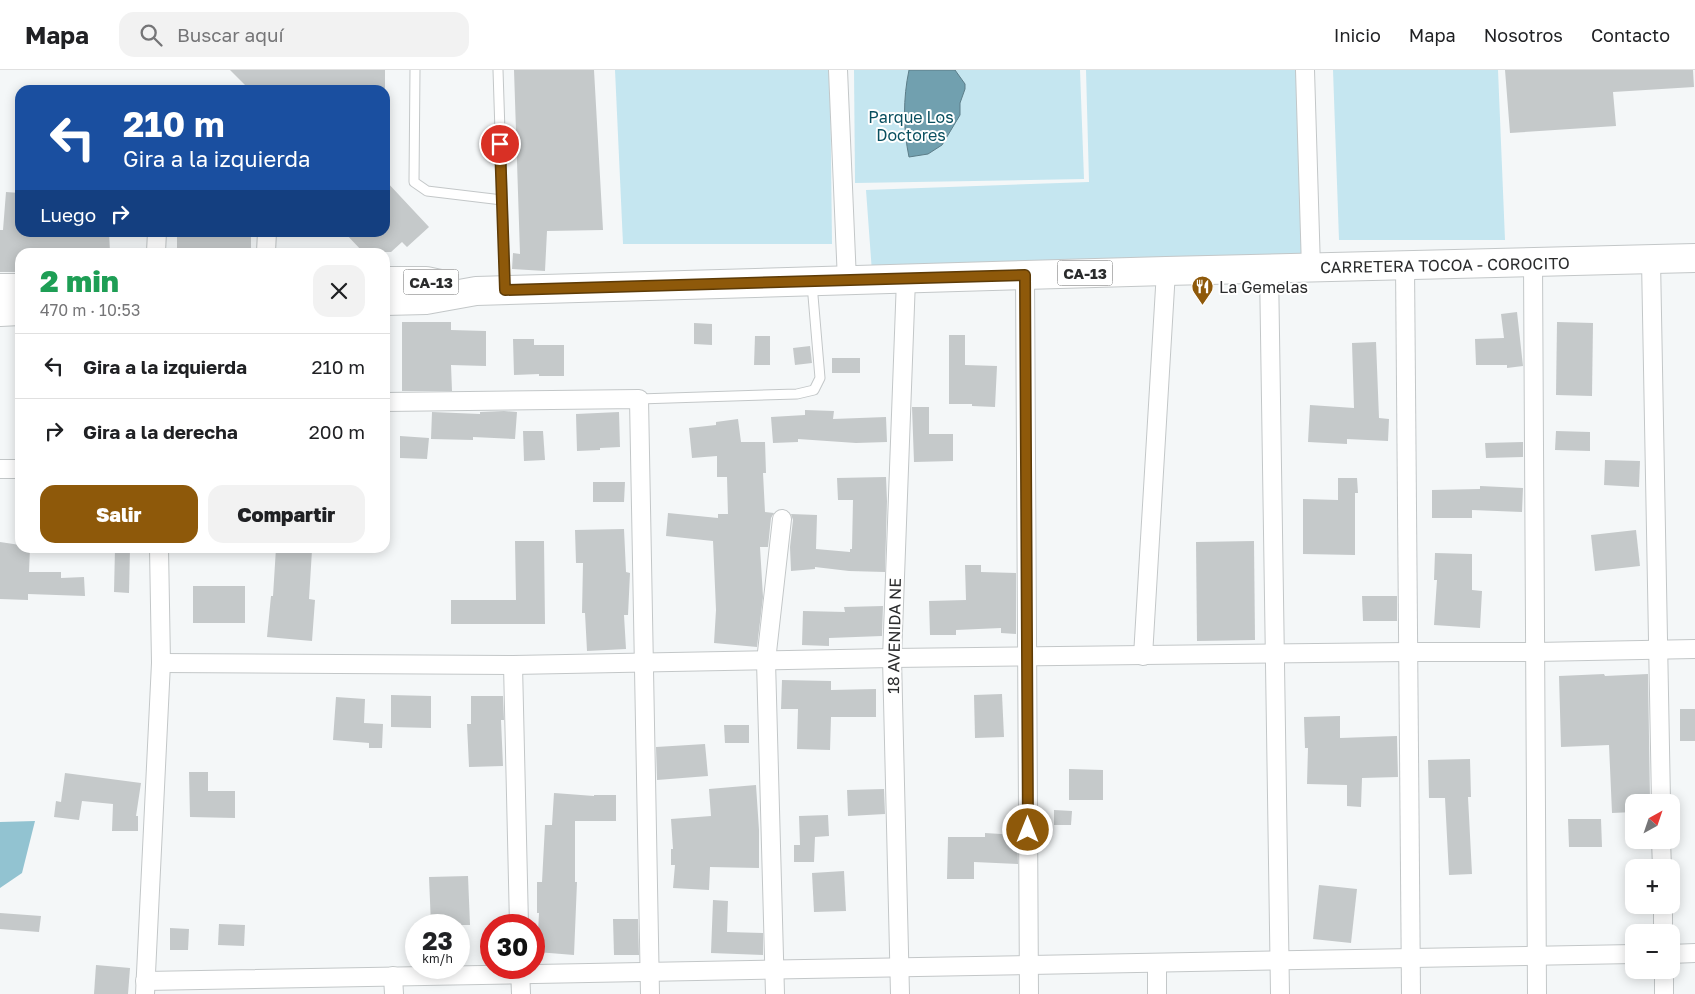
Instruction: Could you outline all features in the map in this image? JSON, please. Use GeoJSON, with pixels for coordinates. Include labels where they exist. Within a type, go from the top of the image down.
{"type":"FeatureCollection","features":[{"type":"Feature","properties":{"kind":"main road","name":"CARRETERA TOCOA - COROCITO"},"geometry":{"type":"LineString","coordinates":[[390,301],[426,300],[476,291],[505,290],[1695,258]]}},
{"type":"Feature","properties":{"kind":"main road","name":"CARRETERA TOCOA - COROCITO"},"geometry":{"type":"LineString","coordinates":[[390,281],[426,281],[476,291]]}},
{"type":"Feature","properties":{"kind":"main road"},"geometry":{"type":"LineString","coordinates":[[0,288],[15,288]]}},
{"type":"Feature","properties":{"kind":"main road"},"geometry":{"type":"LineString","coordinates":[[0,312],[15,311]]}},
{"type":"Feature","properties":{"kind":"street"},"geometry":{"type":"LineString","coordinates":[[838,70],[847,281]]}},
{"type":"Feature","properties":{"kind":"street"},"geometry":{"type":"LineString","coordinates":[[1305,70],[1311,268]]}},
{"type":"Feature","properties":{"kind":"street"},"geometry":{"type":"LineString","coordinates":[[1651,260],[1661,794]]}},
{"type":"Feature","properties":{"kind":"street"},"geometry":{"type":"LineString","coordinates":[[1533,263],[1537,994]]}},
{"type":"Feature","properties":{"kind":"street"},"geometry":{"type":"LineString","coordinates":[[1405,266],[1411,994]]}},
{"type":"Feature","properties":{"kind":"street"},"geometry":{"type":"LineString","coordinates":[[1269,268],[1280,994]]}},
{"type":"Feature","properties":{"kind":"street"},"geometry":{"type":"LineString","coordinates":[[1143,656],[1166,271]]}},
{"type":"Feature","properties":{"kind":"street"},"geometry":{"type":"LineString","coordinates":[[1025,275],[1029,994]]}},
{"type":"Feature","properties":{"kind":"street","name":"18 AVENIDA NE"},"geometry":{"type":"LineString","coordinates":[[900,994],[892,658],[906,279]]}},
{"type":"Feature","properties":{"kind":"street"},"geometry":{"type":"LineString","coordinates":[[390,402],[639,399],[650,994]]}},
{"type":"Feature","properties":{"kind":"street"},"geometry":{"type":"LineString","coordinates":[[0,469],[15,469]]}},
{"type":"Feature","properties":{"kind":"street"},"geometry":{"type":"LineString","coordinates":[[775,994],[766,661],[782,519]]}},
{"type":"Feature","properties":{"kind":"street"},"geometry":{"type":"LineString","coordinates":[[159,553],[160,663],[145,987],[271,986],[393,976],[480,973]]}},
{"type":"Feature","properties":{"kind":"street"},"geometry":{"type":"LineString","coordinates":[[160,663],[513,666],[1027,656],[1695,649]]}},
{"type":"Feature","properties":{"kind":"street"},"geometry":{"type":"LineString","coordinates":[[513,666],[519,914]]}},
{"type":"Feature","properties":{"kind":"street"},"geometry":{"type":"LineString","coordinates":[[1680,954],[1695,953]]}},
{"type":"Feature","properties":{"kind":"street"},"geometry":{"type":"LineString","coordinates":[[545,971],[649,972],[1625,954]]}},
{"type":"Feature","properties":{"kind":"street"},"geometry":{"type":"LineString","coordinates":[[1157,963],[1157,994]]}},
{"type":"Feature","properties":{"kind":"street"},"geometry":{"type":"LineString","coordinates":[[393,976],[394,994]]}},
{"type":"Feature","properties":{"kind":"street"},"geometry":{"type":"LineString","coordinates":[[520,979],[521,994]]}},
{"type":"Feature","properties":{"kind":"street"},"geometry":{"type":"LineString","coordinates":[[1664,979],[1664,994]]}},
{"type":"Feature","properties":{"kind":"lane"},"geometry":{"type":"LineString","coordinates":[[415,70],[414,182],[427,191],[502,200]]}},
{"type":"Feature","properties":{"kind":"lane"},"geometry":{"type":"LineString","coordinates":[[498,70],[505,290]]}},
{"type":"Feature","properties":{"kind":"lane"},"geometry":{"type":"LineString","coordinates":[[639,399],[797,394],[814,390],[820,378],[812,281]]}},
{"type":"Feature","properties":{"kind":"green space"},"geometry":{"type":"Polygon","coordinates":[[[615,70],[830,70],[832,244],[623,244],[615,70]]]}},
{"type":"Feature","properties":{"kind":"green space","name":"Parque Los Doctores"},"geometry":{"type":"Polygon","coordinates":[[[854,70],[1080,70],[1084,179],[855,183],[854,70]]]}},
{"type":"Feature","properties":{"kind":"green space"},"geometry":{"type":"Polygon","coordinates":[[[1086,70],[1297,70],[1305,274],[873,286],[866,190],[1089,182],[1086,70]]]}},
{"type":"Feature","properties":{"kind":"green space"},"geometry":{"type":"Polygon","coordinates":[[[1333,70],[1498,70],[1505,240],[1339,240],[1333,70]]]}},
{"type":"Feature","properties":{"kind":"shaded area"},"geometry":{"type":"Polygon","coordinates":[[[909,70],[955,70],[965,84],[965,89],[960,103],[960,115],[942,145],[928,154],[909,157],[904,114],[909,70]]]}},
{"type":"Feature","properties":{"kind":"shaded area"},"geometry":{"type":"Polygon","coordinates":[[[35,821],[22,873],[0,888],[0,822],[35,821]]]}},
{"type":"Feature","properties":{"kind":"building"},"geometry":{"type":"Polygon","coordinates":[[[230,70],[385,70],[385,85],[245,85],[230,70]]]}},
{"type":"Feature","properties":{"kind":"building"},"geometry":{"type":"Polygon","coordinates":[[[514,70],[594,70],[603,230],[547,231],[545,271],[512,269],[513,253],[520,254],[514,70]]]}},
{"type":"Feature","properties":{"kind":"building"},"geometry":{"type":"Polygon","coordinates":[[[1505,70],[1693,70],[1694,87],[1613,92],[1616,126],[1510,133],[1505,70]]]}},
{"type":"Feature","properties":{"kind":"building"},"geometry":{"type":"Polygon","coordinates":[[[390,185],[429,227],[407,247],[402,242],[391,252],[390,248],[359,248],[349,237],[390,237],[390,185]]]}},
{"type":"Feature","properties":{"kind":"building"},"geometry":{"type":"Polygon","coordinates":[[[6,192],[15,193],[15,237],[109,237],[110,248],[15,248],[15,272],[0,272],[0,230],[3,230],[6,192]]]}},
{"type":"Feature","properties":{"kind":"building"},"geometry":{"type":"Polygon","coordinates":[[[177,237],[251,237],[251,248],[177,248],[177,237]]]}},
{"type":"Feature","properties":{"kind":"building"},"geometry":{"type":"Polygon","coordinates":[[[1517,312],[1523,366],[1507,368],[1507,365],[1476,365],[1475,339],[1504,338],[1501,314],[1517,312]]]}},
{"type":"Feature","properties":{"kind":"building"},"geometry":{"type":"Polygon","coordinates":[[[402,322],[451,322],[451,330],[486,331],[486,366],[451,365],[452,391],[402,391],[402,322]]]}},
{"type":"Feature","properties":{"kind":"building"},"geometry":{"type":"Polygon","coordinates":[[[1557,322],[1593,323],[1592,396],[1556,395],[1557,322]]]}},
{"type":"Feature","properties":{"kind":"building"},"geometry":{"type":"Polygon","coordinates":[[[694,323],[712,324],[712,345],[694,344],[694,323]]]}},
{"type":"Feature","properties":{"kind":"building"},"geometry":{"type":"Polygon","coordinates":[[[949,335],[965,335],[965,365],[997,366],[995,407],[949,404],[949,335]]]}},
{"type":"Feature","properties":{"kind":"building"},"geometry":{"type":"Polygon","coordinates":[[[755,336],[770,336],[770,365],[754,365],[755,336]]]}},
{"type":"Feature","properties":{"kind":"building"},"geometry":{"type":"Polygon","coordinates":[[[513,339],[534,339],[534,345],[564,345],[564,376],[514,375],[513,339]]]}},
{"type":"Feature","properties":{"kind":"building"},"geometry":{"type":"Polygon","coordinates":[[[1376,342],[1379,418],[1389,419],[1388,441],[1347,439],[1347,444],[1308,442],[1310,405],[1354,408],[1352,343],[1376,342]]]}},
{"type":"Feature","properties":{"kind":"building"},"geometry":{"type":"Polygon","coordinates":[[[810,346],[812,363],[795,365],[793,348],[810,346]]]}},
{"type":"Feature","properties":{"kind":"building"},"geometry":{"type":"Polygon","coordinates":[[[832,358],[860,358],[860,373],[832,373],[832,358]]]}},
{"type":"Feature","properties":{"kind":"building"},"geometry":{"type":"Polygon","coordinates":[[[912,407],[929,407],[929,434],[953,434],[953,461],[914,462],[912,407]]]}},
{"type":"Feature","properties":{"kind":"building"},"geometry":{"type":"Polygon","coordinates":[[[805,410],[834,411],[833,419],[886,417],[887,442],[856,443],[798,439],[798,442],[773,443],[771,417],[805,415],[805,410]]]}},
{"type":"Feature","properties":{"kind":"building"},"geometry":{"type":"Polygon","coordinates":[[[432,412],[480,414],[480,412],[517,412],[515,439],[473,437],[473,440],[431,439],[432,412]]]}},
{"type":"Feature","properties":{"kind":"building"},"geometry":{"type":"Polygon","coordinates":[[[619,412],[620,447],[577,451],[576,414],[619,412]]]}},
{"type":"Feature","properties":{"kind":"building"},"geometry":{"type":"Polygon","coordinates":[[[738,419],[741,442],[765,442],[766,473],[763,473],[765,512],[774,513],[771,518],[768,547],[760,547],[763,597],[757,647],[714,643],[716,610],[713,541],[666,536],[668,513],[718,518],[718,514],[728,514],[727,477],[717,477],[717,456],[692,458],[689,428],[716,425],[716,422],[738,419]]]}},
{"type":"Feature","properties":{"kind":"building"},"geometry":{"type":"Polygon","coordinates":[[[523,431],[543,431],[545,460],[524,461],[523,431]]]}},
{"type":"Feature","properties":{"kind":"building"},"geometry":{"type":"Polygon","coordinates":[[[1556,431],[1590,432],[1590,451],[1555,450],[1556,431]]]}},
{"type":"Feature","properties":{"kind":"building"},"geometry":{"type":"Polygon","coordinates":[[[400,436],[429,438],[427,459],[400,458],[400,436]]]}},
{"type":"Feature","properties":{"kind":"building"},"geometry":{"type":"Polygon","coordinates":[[[1523,442],[1523,457],[1486,458],[1485,443],[1523,442]]]}},
{"type":"Feature","properties":{"kind":"building"},"geometry":{"type":"Polygon","coordinates":[[[1605,460],[1640,461],[1639,487],[1604,485],[1605,460]]]}},
{"type":"Feature","properties":{"kind":"building"},"geometry":{"type":"Polygon","coordinates":[[[886,477],[885,572],[849,571],[815,567],[815,569],[791,571],[790,547],[793,520],[791,514],[817,515],[816,549],[850,552],[850,549],[852,549],[853,500],[838,500],[837,478],[886,477]]]}},
{"type":"Feature","properties":{"kind":"building"},"geometry":{"type":"Polygon","coordinates":[[[1338,478],[1357,478],[1358,493],[1355,493],[1355,555],[1303,554],[1303,499],[1338,500],[1338,478]]]}},
{"type":"Feature","properties":{"kind":"building"},"geometry":{"type":"Polygon","coordinates":[[[593,482],[625,482],[624,502],[593,502],[593,482]]]}},
{"type":"Feature","properties":{"kind":"building"},"geometry":{"type":"Polygon","coordinates":[[[1480,486],[1523,488],[1522,512],[1472,510],[1472,518],[1432,518],[1432,490],[1480,489],[1480,486]]]}},
{"type":"Feature","properties":{"kind":"building"},"geometry":{"type":"Polygon","coordinates":[[[624,529],[626,572],[630,573],[628,615],[624,615],[626,649],[587,651],[585,613],[582,613],[583,563],[576,563],[575,530],[624,529]]]}},
{"type":"Feature","properties":{"kind":"building"},"geometry":{"type":"Polygon","coordinates":[[[1636,530],[1640,566],[1595,571],[1591,535],[1636,530]]]}},
{"type":"Feature","properties":{"kind":"building"},"geometry":{"type":"Polygon","coordinates":[[[515,541],[544,541],[545,624],[451,624],[451,600],[516,600],[515,541]]]}},
{"type":"Feature","properties":{"kind":"building"},"geometry":{"type":"Polygon","coordinates":[[[1254,541],[1255,640],[1197,641],[1196,542],[1254,541]]]}},
{"type":"Feature","properties":{"kind":"building"},"geometry":{"type":"Polygon","coordinates":[[[0,542],[15,544],[15,553],[30,553],[29,572],[61,572],[61,578],[84,577],[85,596],[28,594],[28,600],[0,599],[0,542]]]}},
{"type":"Feature","properties":{"kind":"building"},"geometry":{"type":"Polygon","coordinates":[[[115,553],[130,553],[129,593],[114,592],[115,553]]]}},
{"type":"Feature","properties":{"kind":"building"},"geometry":{"type":"Polygon","coordinates":[[[276,553],[312,553],[309,599],[315,600],[312,641],[267,637],[271,596],[273,596],[276,553]]]}},
{"type":"Feature","properties":{"kind":"building"},"geometry":{"type":"Polygon","coordinates":[[[1435,553],[1472,554],[1472,590],[1482,591],[1480,628],[1434,625],[1437,580],[1434,580],[1435,553]]]}},
{"type":"Feature","properties":{"kind":"building"},"geometry":{"type":"Polygon","coordinates":[[[965,565],[981,565],[981,572],[1016,573],[1016,634],[1001,633],[1001,628],[956,630],[956,635],[930,635],[929,601],[966,600],[965,565]]]}},
{"type":"Feature","properties":{"kind":"building"},"geometry":{"type":"Polygon","coordinates":[[[193,586],[245,586],[245,623],[193,623],[193,586]]]}},
{"type":"Feature","properties":{"kind":"building"},"geometry":{"type":"Polygon","coordinates":[[[1362,596],[1397,596],[1397,621],[1363,621],[1362,596]]]}},
{"type":"Feature","properties":{"kind":"building"},"geometry":{"type":"Polygon","coordinates":[[[883,606],[882,636],[829,638],[829,646],[802,645],[803,611],[845,612],[844,607],[883,606]]]}},
{"type":"Feature","properties":{"kind":"building"},"geometry":{"type":"Polygon","coordinates":[[[1648,674],[1650,794],[1625,794],[1625,812],[1612,813],[1609,745],[1561,747],[1559,676],[1648,674]]]}},
{"type":"Feature","properties":{"kind":"building"},"geometry":{"type":"Polygon","coordinates":[[[782,680],[831,681],[831,690],[876,689],[876,717],[831,717],[830,750],[797,749],[798,709],[781,709],[782,680]]]}},
{"type":"Feature","properties":{"kind":"building"},"geometry":{"type":"Polygon","coordinates":[[[1002,694],[1004,737],[975,738],[974,695],[1002,694]]]}},
{"type":"Feature","properties":{"kind":"building"},"geometry":{"type":"Polygon","coordinates":[[[391,695],[431,696],[431,728],[391,727],[391,695]]]}},
{"type":"Feature","properties":{"kind":"building"},"geometry":{"type":"Polygon","coordinates":[[[471,696],[503,696],[504,720],[501,720],[503,766],[469,767],[467,724],[471,724],[471,696]]]}},
{"type":"Feature","properties":{"kind":"building"},"geometry":{"type":"Polygon","coordinates":[[[336,697],[365,699],[364,723],[383,724],[382,748],[369,748],[369,743],[333,740],[336,697]]]}},
{"type":"Feature","properties":{"kind":"building"},"geometry":{"type":"Polygon","coordinates":[[[1680,709],[1695,709],[1695,741],[1680,741],[1680,709]]]}},
{"type":"Feature","properties":{"kind":"building"},"geometry":{"type":"Polygon","coordinates":[[[1340,716],[1340,738],[1397,736],[1398,777],[1362,778],[1361,807],[1347,806],[1347,785],[1307,784],[1308,748],[1305,748],[1304,717],[1340,716]]]}},
{"type":"Feature","properties":{"kind":"building"},"geometry":{"type":"Polygon","coordinates":[[[724,725],[749,725],[749,743],[725,743],[724,725]]]}},
{"type":"Feature","properties":{"kind":"building"},"geometry":{"type":"Polygon","coordinates":[[[705,744],[708,776],[657,780],[656,747],[705,744]]]}},
{"type":"Feature","properties":{"kind":"building"},"geometry":{"type":"Polygon","coordinates":[[[1470,759],[1471,797],[1468,797],[1472,874],[1449,875],[1445,798],[1429,798],[1428,760],[1470,759]]]}},
{"type":"Feature","properties":{"kind":"building"},"geometry":{"type":"Polygon","coordinates":[[[1069,769],[1103,770],[1103,800],[1069,800],[1069,769]]]}},
{"type":"Feature","properties":{"kind":"building"},"geometry":{"type":"Polygon","coordinates":[[[189,772],[208,772],[208,791],[235,791],[235,818],[190,817],[189,772]]]}},
{"type":"Feature","properties":{"kind":"building"},"geometry":{"type":"Polygon","coordinates":[[[65,773],[141,783],[136,816],[138,816],[138,831],[112,831],[113,804],[82,801],[79,820],[54,817],[56,801],[61,802],[65,773]]]}},
{"type":"Feature","properties":{"kind":"building"},"geometry":{"type":"Polygon","coordinates":[[[756,785],[759,868],[710,867],[709,890],[673,888],[675,865],[671,865],[671,849],[673,849],[671,819],[711,816],[709,789],[756,785]]]}},
{"type":"Feature","properties":{"kind":"building"},"geometry":{"type":"Polygon","coordinates":[[[884,789],[885,814],[848,816],[847,790],[884,789]]]}},
{"type":"Feature","properties":{"kind":"building"},"geometry":{"type":"Polygon","coordinates":[[[554,793],[594,796],[616,795],[616,821],[575,821],[575,882],[577,882],[574,955],[545,953],[545,914],[537,913],[537,882],[542,882],[545,825],[552,825],[554,793]]]}},
{"type":"Feature","properties":{"kind":"building"},"geometry":{"type":"Polygon","coordinates":[[[1054,810],[1072,811],[1071,825],[1054,825],[1054,810]]]}},
{"type":"Feature","properties":{"kind":"building"},"geometry":{"type":"Polygon","coordinates":[[[828,815],[829,836],[815,837],[814,862],[794,862],[794,845],[800,845],[799,816],[828,815]]]}},
{"type":"Feature","properties":{"kind":"building"},"geometry":{"type":"Polygon","coordinates":[[[1568,819],[1601,819],[1602,847],[1569,847],[1568,819]]]}},
{"type":"Feature","properties":{"kind":"building"},"geometry":{"type":"Polygon","coordinates":[[[985,833],[1017,835],[1018,864],[974,862],[974,879],[947,879],[948,837],[985,837],[985,833]]]}},
{"type":"Feature","properties":{"kind":"building"},"geometry":{"type":"Polygon","coordinates":[[[844,871],[846,911],[814,912],[812,873],[844,871]]]}},
{"type":"Feature","properties":{"kind":"building"},"geometry":{"type":"Polygon","coordinates":[[[468,876],[470,914],[431,914],[429,877],[468,876]]]}},
{"type":"Feature","properties":{"kind":"building"},"geometry":{"type":"Polygon","coordinates":[[[1319,885],[1357,889],[1351,943],[1313,939],[1319,885]]]}},
{"type":"Feature","properties":{"kind":"building"},"geometry":{"type":"Polygon","coordinates":[[[713,900],[728,901],[727,932],[763,933],[763,955],[711,953],[713,900]]]}},
{"type":"Feature","properties":{"kind":"building"},"geometry":{"type":"Polygon","coordinates":[[[0,913],[41,916],[39,932],[0,929],[0,913]]]}},
{"type":"Feature","properties":{"kind":"building"},"geometry":{"type":"Polygon","coordinates":[[[613,919],[638,919],[639,955],[614,955],[613,919]]]}},
{"type":"Feature","properties":{"kind":"building"},"geometry":{"type":"Polygon","coordinates":[[[219,924],[245,925],[244,946],[218,945],[219,924]]]}},
{"type":"Feature","properties":{"kind":"building"},"geometry":{"type":"Polygon","coordinates":[[[170,928],[189,929],[188,950],[170,950],[170,928]]]}},
{"type":"Feature","properties":{"kind":"building"},"geometry":{"type":"Polygon","coordinates":[[[96,965],[130,968],[128,994],[94,994],[96,965]]]}},
{"type":"Feature","properties":{"kind":"place","name":"La Gemelas"},"geometry":{"type":"Point","coordinates":[1203,306]}},
{"type":"Feature","properties":{"kind":"route"},"geometry":{"type":"LineString","coordinates":[[500,144],[505,290],[1025,275],[1028,830]]}}]}
